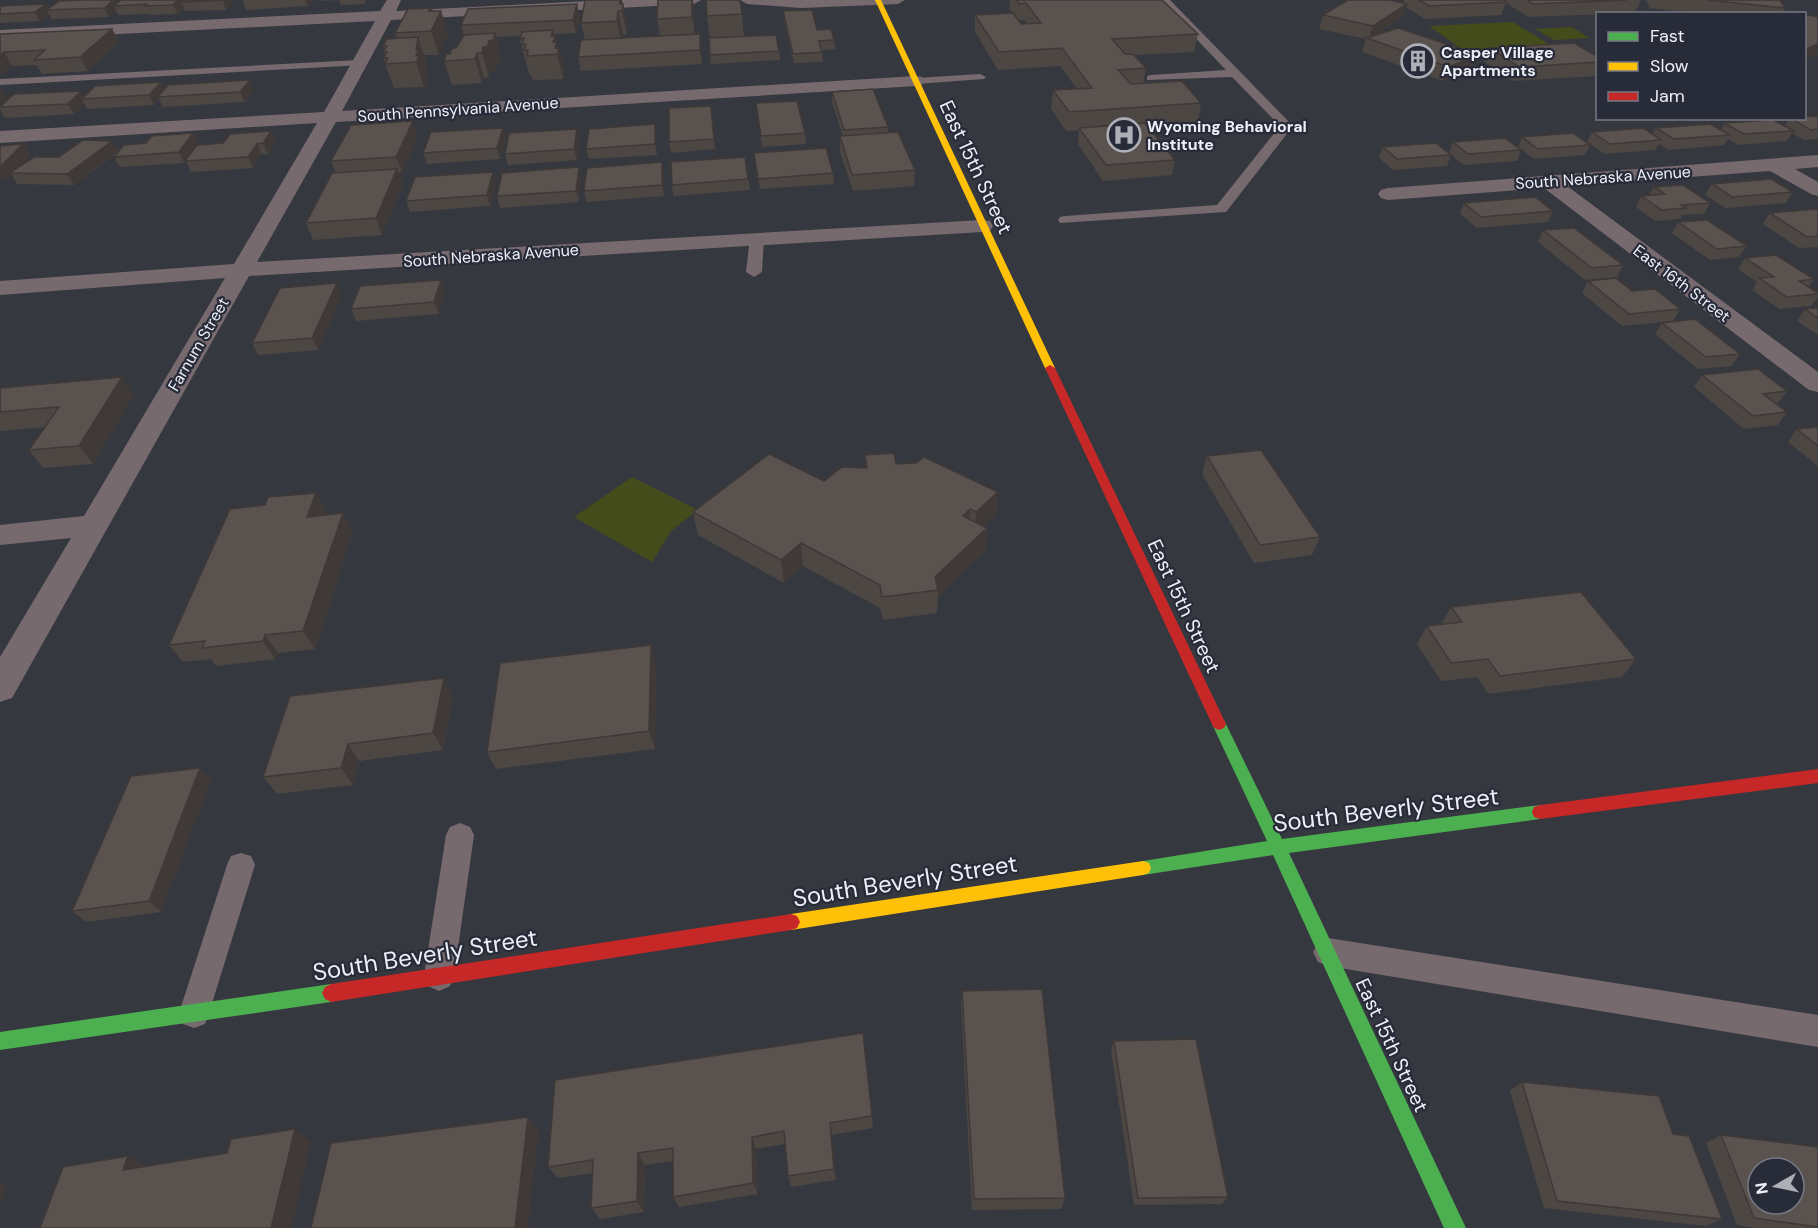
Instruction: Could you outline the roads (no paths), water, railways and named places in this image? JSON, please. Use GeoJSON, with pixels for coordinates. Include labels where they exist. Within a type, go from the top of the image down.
{"type":"FeatureCollection","features":[{"type":"Feature","properties":{"kind":"main road","name":"East 15th Street"},"geometry":{"type":"LineString","coordinates":[[878,0],[982,226],[1328,952],[1455,1228]]}},
{"type":"Feature","properties":{"kind":"main road","name":"South Beverly Street"},"geometry":{"type":"LineString","coordinates":[[0,1041],[1277,847],[1818,776]]}},
{"type":"Feature","properties":{"kind":"street"},"geometry":{"type":"LineString","coordinates":[[0,35],[390,8],[694,0]]}},
{"type":"Feature","properties":{"kind":"street"},"geometry":{"type":"LineString","coordinates":[[747,0],[801,4],[898,0]]}},
{"type":"Feature","properties":{"kind":"street","name":"Farnum Street"},"geometry":{"type":"LineString","coordinates":[[0,688],[330,117],[390,8]]}},
{"type":"Feature","properties":{"kind":"street","name":"South Pennsylvania Avenue"},"geometry":{"type":"LineString","coordinates":[[0,137],[916,81]]}},
{"type":"Feature","properties":{"kind":"street","name":"South Nebraska Avenue"},"geometry":{"type":"LineString","coordinates":[[1388,194],[1818,161]]}},
{"type":"Feature","properties":{"kind":"street"},"geometry":{"type":"LineString","coordinates":[[1773,164],[1818,190]]}},
{"type":"Feature","properties":{"kind":"street","name":"East 16th Street"},"geometry":{"type":"LineString","coordinates":[[1547,181],[1818,384]]}},
{"type":"Feature","properties":{"kind":"street","name":"South Nebraska Avenue"},"geometry":{"type":"LineString","coordinates":[[0,288],[240,270],[982,226]]}},
{"type":"Feature","properties":{"kind":"street"},"geometry":{"type":"LineString","coordinates":[[0,535],[94,525]]}},
{"type":"Feature","properties":{"kind":"lane"},"geometry":{"type":"LineString","coordinates":[[1065,220],[1221,209],[1287,126],[1164,0]]}},
{"type":"Feature","properties":{"kind":"lane"},"geometry":{"type":"LineString","coordinates":[[0,82],[359,63]]}},
{"type":"Feature","properties":{"kind":"lane"},"geometry":{"type":"LineString","coordinates":[[1151,78],[1234,73]]}},
{"type":"Feature","properties":{"kind":"lane"},"geometry":{"type":"LineString","coordinates":[[916,81],[980,77]]}},
{"type":"Feature","properties":{"kind":"lane"},"geometry":{"type":"LineString","coordinates":[[754,272],[757,238]]}},
{"type":"Feature","properties":{"kind":"lane"},"geometry":{"type":"LineString","coordinates":[[439,976],[460,835]]}},
{"type":"Feature","properties":{"kind":"lane"},"geometry":{"type":"LineString","coordinates":[[194,1013],[241,865]]}},
{"type":"Feature","properties":{"kind":"lane"},"geometry":{"type":"LineString","coordinates":[[1328,952],[1818,1031]]}},
{"type":"Feature","properties":{"kind":"place","name":"Casper Village Apartments"},"geometry":{"type":"Point","coordinates":[1418,61]}},
{"type":"Feature","properties":{"kind":"place","name":"Wyoming Behavioral Institute"},"geometry":{"type":"Point","coordinates":[1124,135]}}]}
